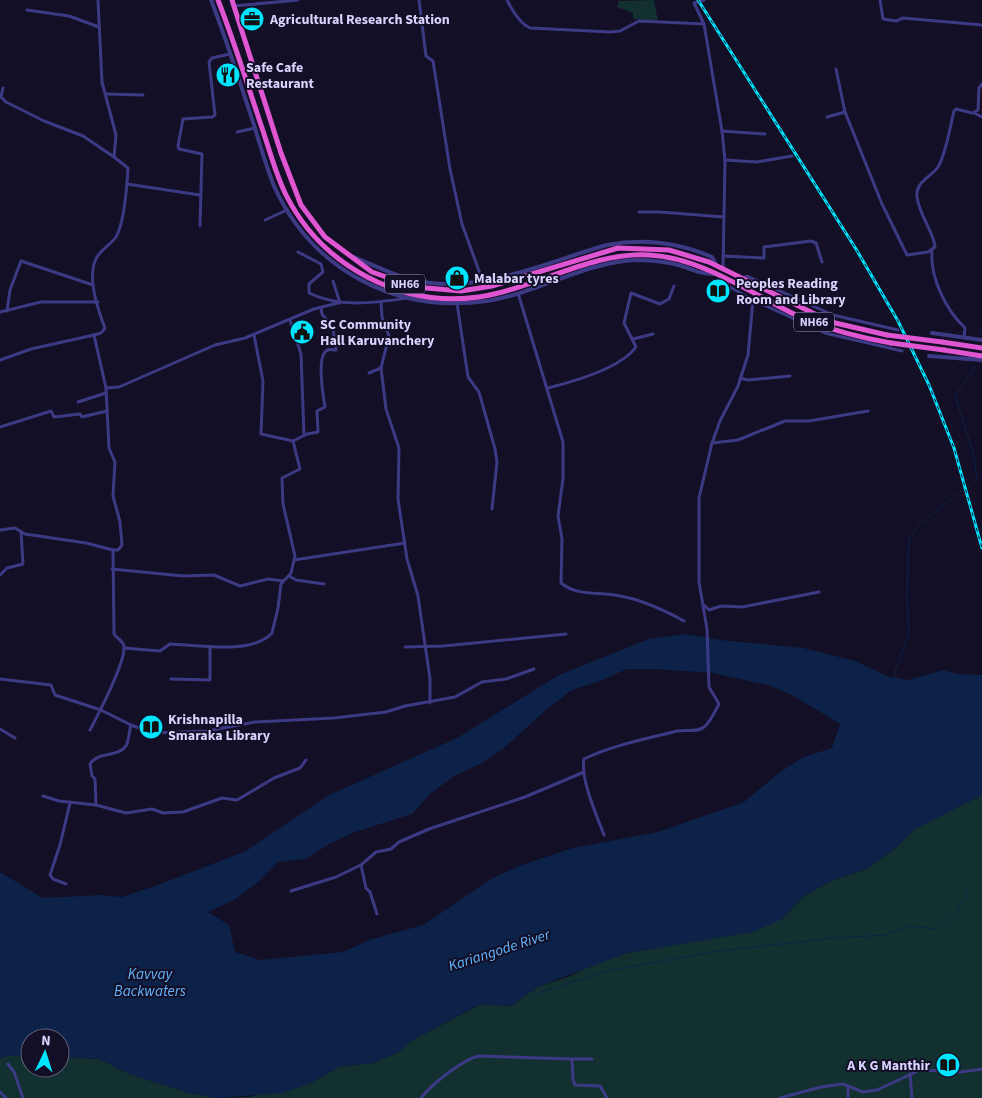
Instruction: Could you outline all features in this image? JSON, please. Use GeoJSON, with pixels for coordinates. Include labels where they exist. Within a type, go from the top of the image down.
{"type":"FeatureCollection","features":[{"type":"Feature","properties":{"kind":"highway","name":"NH66"},"geometry":{"type":"LineString","coordinates":[[218,0],[279,180],[287,197],[312,234],[328,250],[347,266],[372,280],[397,290],[420,295],[470,298],[505,292],[592,263],[633,255],[666,256],[686,262],[726,279],[805,319],[830,329],[891,343],[982,356]]}},
{"type":"Feature","properties":{"kind":"highway","name":"NH66"},"geometry":{"type":"LineString","coordinates":[[232,0],[281,153],[301,205],[325,237],[372,272],[393,281],[415,287],[461,291],[492,286],[618,248],[669,250],[688,254],[717,266],[831,322],[887,335],[982,348]]}},
{"type":"Feature","properties":{"kind":"highway","name":"NH66"},"geometry":{"type":"LineString","coordinates":[[726,279],[743,279]]}},
{"type":"Feature","properties":{"kind":"street"},"geometry":{"type":"LineString","coordinates":[[98,0],[102,82],[116,135],[114,157]]}},
{"type":"Feature","properties":{"kind":"street"},"geometry":{"type":"LineString","coordinates":[[211,0],[268,170],[287,210],[309,240],[344,270],[384,292],[407,298],[457,303],[488,300],[518,293],[600,267],[636,260],[668,263],[703,274],[714,274]]}},
{"type":"Feature","properties":{"kind":"street"},"geometry":{"type":"LineString","coordinates":[[234,6],[298,0]]}},
{"type":"Feature","properties":{"kind":"street"},"geometry":{"type":"LineString","coordinates":[[418,0],[426,56],[433,61],[450,169],[460,215],[483,282]]}},
{"type":"Feature","properties":{"kind":"street"},"geometry":{"type":"LineString","coordinates":[[507,0],[518,18],[525,26],[530,28],[610,32],[620,31],[639,21],[704,24]]}},
{"type":"Feature","properties":{"kind":"street"},"geometry":{"type":"LineString","coordinates":[[704,0],[694,3],[704,24],[722,132],[725,160],[723,269]]}},
{"type":"Feature","properties":{"kind":"street"},"geometry":{"type":"LineString","coordinates":[[880,0],[883,19],[896,21],[902,18],[982,25]]}},
{"type":"Feature","properties":{"kind":"street"},"geometry":{"type":"LineString","coordinates":[[27,10],[69,16],[99,28]]}},
{"type":"Feature","properties":{"kind":"street"},"geometry":{"type":"LineString","coordinates":[[200,226],[202,154],[179,149],[183,119],[215,115],[209,62],[212,58],[230,54]]}},
{"type":"Feature","properties":{"kind":"street"},"geometry":{"type":"LineString","coordinates":[[836,69],[845,112],[880,197],[907,255],[931,252]]}},
{"type":"Feature","properties":{"kind":"street"},"geometry":{"type":"LineString","coordinates":[[972,113],[978,110],[979,88],[982,84]]}},
{"type":"Feature","properties":{"kind":"street"},"geometry":{"type":"LineString","coordinates":[[0,360],[31,349],[101,333],[105,328],[93,285],[93,264],[116,236],[127,184],[128,168],[82,136],[44,121],[6,102],[1,98],[3,88]]}},
{"type":"Feature","properties":{"kind":"street"},"geometry":{"type":"LineString","coordinates":[[105,94],[143,95]]}},
{"type":"Feature","properties":{"kind":"street"},"geometry":{"type":"LineString","coordinates":[[964,337],[964,328],[948,309],[940,290],[931,261],[934,238],[924,222],[916,196],[923,180],[938,166],[954,112],[960,109],[982,117]]}},
{"type":"Feature","properties":{"kind":"street"},"geometry":{"type":"LineString","coordinates":[[827,117],[845,112]]}},
{"type":"Feature","properties":{"kind":"street"},"geometry":{"type":"LineString","coordinates":[[237,132],[254,128]]}},
{"type":"Feature","properties":{"kind":"street"},"geometry":{"type":"LineString","coordinates":[[722,132],[764,134]]}},
{"type":"Feature","properties":{"kind":"street"},"geometry":{"type":"LineString","coordinates":[[725,160],[757,162],[792,156]]}},
{"type":"Feature","properties":{"kind":"street"},"geometry":{"type":"LineString","coordinates":[[127,184],[200,195]]}},
{"type":"Feature","properties":{"kind":"street"},"geometry":{"type":"LineString","coordinates":[[265,220],[287,210]]}},
{"type":"Feature","properties":{"kind":"street"},"geometry":{"type":"LineString","coordinates":[[639,212],[724,217]]}},
{"type":"Feature","properties":{"kind":"street"},"geometry":{"type":"LineString","coordinates":[[723,256],[764,258],[764,247],[812,241],[816,243],[822,262]]}},
{"type":"Feature","properties":{"kind":"street"},"geometry":{"type":"LineString","coordinates":[[349,255],[416,281],[460,284],[483,282],[607,245],[625,242],[679,245],[712,257],[717,266]]}},
{"type":"Feature","properties":{"kind":"street"},"geometry":{"type":"LineString","coordinates":[[298,252],[321,264],[323,272],[309,284],[309,293],[339,303]]}},
{"type":"Feature","properties":{"kind":"street"},"geometry":{"type":"LineString","coordinates":[[7,312],[10,290],[21,261],[93,285]]}},
{"type":"Feature","properties":{"kind":"street"},"geometry":{"type":"LineString","coordinates":[[743,279],[747,276],[833,315],[898,330]]}},
{"type":"Feature","properties":{"kind":"street"},"geometry":{"type":"LineString","coordinates":[[726,279],[728,286],[753,300],[825,333],[902,351]]}},
{"type":"Feature","properties":{"kind":"street"},"geometry":{"type":"LineString","coordinates":[[333,281],[339,303]]}},
{"type":"Feature","properties":{"kind":"street"},"geometry":{"type":"LineString","coordinates":[[548,388],[595,374],[631,354],[636,348],[624,323],[631,293],[660,304],[669,299],[674,286]]}},
{"type":"Feature","properties":{"kind":"street"},"geometry":{"type":"LineString","coordinates":[[518,293],[564,442],[563,479],[558,516],[562,538],[561,583],[570,590],[620,596],[656,606],[684,622]]}},
{"type":"Feature","properties":{"kind":"street"},"geometry":{"type":"LineString","coordinates":[[106,388],[119,386],[215,345],[254,335],[321,308],[339,303],[381,302],[407,298]]}},
{"type":"Feature","properties":{"kind":"street"},"geometry":{"type":"LineString","coordinates":[[604,836],[584,772],[584,759],[631,742],[648,740],[680,730],[694,731],[704,727],[719,704],[709,687],[707,629],[699,582],[699,498],[712,443],[748,355],[753,300]]}},
{"type":"Feature","properties":{"kind":"street"},"geometry":{"type":"LineString","coordinates":[[0,312],[7,312],[41,302],[98,302]]}},
{"type":"Feature","properties":{"kind":"street"},"geometry":{"type":"LineString","coordinates":[[381,302],[382,317],[389,336],[382,368],[386,409],[399,448],[398,499],[407,559],[418,596],[430,703]]}},
{"type":"Feature","properties":{"kind":"street"},"geometry":{"type":"LineString","coordinates":[[457,303],[468,377],[479,392],[495,449],[497,462],[492,509]]}},
{"type":"Feature","properties":{"kind":"street"},"geometry":{"type":"LineString","coordinates":[[254,335],[263,381],[260,434],[292,441],[318,432],[317,412],[325,407],[321,364],[324,352],[329,349],[336,350],[333,328],[322,314],[321,308]]}},
{"type":"Feature","properties":{"kind":"street"},"geometry":{"type":"LineString","coordinates":[[290,320],[301,354],[304,436]]}},
{"type":"Feature","properties":{"kind":"street"},"geometry":{"type":"LineString","coordinates":[[932,333],[982,340]]}},
{"type":"Feature","properties":{"kind":"street"},"geometry":{"type":"LineString","coordinates":[[633,339],[653,334]]}},
{"type":"Feature","properties":{"kind":"street"},"geometry":{"type":"LineString","coordinates":[[0,530],[15,528],[21,532],[86,543],[113,550],[118,550],[122,546],[120,522],[113,496],[115,462],[110,448],[106,388],[94,335]]}},
{"type":"Feature","properties":{"kind":"street"},"geometry":{"type":"LineString","coordinates":[[929,356],[982,360]]}},
{"type":"Feature","properties":{"kind":"street"},"geometry":{"type":"LineString","coordinates":[[368,373],[382,368]]}},
{"type":"Feature","properties":{"kind":"street"},"geometry":{"type":"LineString","coordinates":[[740,378],[748,380],[790,376]]}},
{"type":"Feature","properties":{"kind":"street"},"geometry":{"type":"LineString","coordinates":[[78,402],[106,393]]}},
{"type":"Feature","properties":{"kind":"street"},"geometry":{"type":"LineString","coordinates":[[0,427],[51,411],[54,417],[80,414],[82,417],[107,411]]}},
{"type":"Feature","properties":{"kind":"street"},"geometry":{"type":"LineString","coordinates":[[712,443],[738,440],[785,421],[809,421],[868,412]]}},
{"type":"Feature","properties":{"kind":"street"},"geometry":{"type":"LineString","coordinates":[[124,648],[160,651],[170,644],[210,647],[252,646],[260,639],[268,637],[272,633],[281,584],[289,576],[294,560],[293,542],[281,488],[282,478],[300,469],[292,441]]}},
{"type":"Feature","properties":{"kind":"street"},"geometry":{"type":"LineString","coordinates":[[0,574],[6,568],[23,564],[21,532]]}},
{"type":"Feature","properties":{"kind":"street"},"geometry":{"type":"LineString","coordinates":[[294,560],[405,543]]}},
{"type":"Feature","properties":{"kind":"street"},"geometry":{"type":"LineString","coordinates":[[90,730],[114,681],[124,648],[122,642],[114,634],[113,550]]}},
{"type":"Feature","properties":{"kind":"street"},"geometry":{"type":"LineString","coordinates":[[112,569],[182,576],[214,575],[240,586],[268,580],[284,582]]}},
{"type":"Feature","properties":{"kind":"street"},"geometry":{"type":"LineString","coordinates":[[289,576],[296,580],[324,584]]}},
{"type":"Feature","properties":{"kind":"street"},"geometry":{"type":"LineString","coordinates":[[704,604],[709,610],[721,606],[742,607],[819,592]]}},
{"type":"Feature","properties":{"kind":"street"},"geometry":{"type":"LineString","coordinates":[[404,647],[566,634]]}},
{"type":"Feature","properties":{"kind":"street"},"geometry":{"type":"LineString","coordinates":[[171,679],[210,680],[210,647]]}},
{"type":"Feature","properties":{"kind":"street"},"geometry":{"type":"LineString","coordinates":[[0,679],[51,684],[55,695],[101,710],[131,725],[156,734],[207,731],[255,722],[369,714],[430,703],[455,696],[482,682],[506,679],[534,669]]}},
{"type":"Feature","properties":{"kind":"street"},"geometry":{"type":"LineString","coordinates":[[96,805],[96,784],[89,767],[91,761],[96,757],[122,749],[127,742],[131,725]]}},
{"type":"Feature","properties":{"kind":"street"},"geometry":{"type":"LineString","coordinates":[[0,729],[15,738]]}},
{"type":"Feature","properties":{"kind":"street"},"geometry":{"type":"LineString","coordinates":[[43,796],[70,803],[96,805],[126,813],[152,809],[163,813],[183,812],[222,798],[237,800],[274,778],[300,768],[306,760]]}},
{"type":"Feature","properties":{"kind":"street"},"geometry":{"type":"LineString","coordinates":[[291,891],[336,877],[361,864],[376,852],[391,850],[399,842],[428,829],[525,797],[584,772]]}},
{"type":"Feature","properties":{"kind":"street"},"geometry":{"type":"LineString","coordinates":[[66,884],[53,879],[50,875],[60,845],[70,803]]}},
{"type":"Feature","properties":{"kind":"street"},"geometry":{"type":"LineString","coordinates":[[361,864],[366,888],[370,892],[377,914]]}},
{"type":"Feature","properties":{"kind":"street"},"geometry":{"type":"LineString","coordinates":[[421,1098],[430,1087],[472,1058],[592,1059]]}},
{"type":"Feature","properties":{"kind":"street"},"geometry":{"type":"LineString","coordinates":[[572,1059],[575,1085],[600,1086],[607,1098]]}},
{"type":"Feature","properties":{"kind":"street"},"geometry":{"type":"LineString","coordinates":[[8,1064],[14,1072],[23,1098]]}},
{"type":"Feature","properties":{"kind":"street"},"geometry":{"type":"LineString","coordinates":[[780,1098],[821,1087],[848,1086],[865,1092],[877,1090],[920,1070],[961,1072],[982,1069]]}},
{"type":"Feature","properties":{"kind":"street"},"geometry":{"type":"LineString","coordinates":[[910,1074],[912,1098]]}},
{"type":"Feature","properties":{"kind":"street"},"geometry":{"type":"LineString","coordinates":[[848,1086],[848,1098]]}},
{"type":"Feature","properties":{"kind":"street"},"geometry":{"type":"LineString","coordinates":[[0,1092],[6,1098]]}},
{"type":"Feature","properties":{"kind":"green space"},"geometry":{"type":"Polygon","coordinates":[[[654,0],[658,22],[633,19],[633,13],[617,7],[619,1],[654,0]]]}},
{"type":"Feature","properties":{"kind":"green space"},"geometry":{"type":"Polygon","coordinates":[[[982,795],[982,1098],[222,1098],[249,1097],[311,1083],[339,1067],[373,1063],[397,1053],[411,1041],[481,1004],[511,1006],[537,987],[568,977],[596,963],[627,953],[723,936],[782,919],[804,896],[833,880],[864,870],[892,851],[915,829],[982,795]]]}},
{"type":"Feature","properties":{"kind":"green space"},"geometry":{"type":"Polygon","coordinates":[[[20,1055],[20,1078],[70,1078],[70,1058],[100,1059],[129,1074],[189,1093],[218,1098],[0,1098],[0,1059],[8,1056],[20,1055]]]}},
{"type":"Feature","properties":{"kind":"water","name":"Kavvay Backwaters"},"geometry":{"type":"Polygon","coordinates":[[[685,634],[720,640],[803,648],[855,661],[889,677],[908,680],[943,670],[957,674],[982,675],[982,795],[915,829],[892,851],[864,870],[833,880],[804,896],[782,919],[753,932],[627,953],[537,987],[511,1006],[480,1004],[411,1041],[397,1053],[373,1063],[339,1067],[311,1083],[283,1093],[218,1098],[189,1093],[129,1074],[100,1059],[70,1058],[70,1028],[20,1028],[20,1055],[8,1056],[0,1059],[0,872],[43,898],[101,895],[122,897],[158,885],[246,851],[329,795],[457,738],[559,675],[649,639],[685,634]],[[627,669],[600,681],[572,690],[548,708],[503,749],[480,764],[454,776],[430,794],[412,814],[355,832],[329,844],[306,859],[278,862],[257,883],[234,900],[208,912],[229,925],[235,952],[260,960],[343,952],[369,940],[423,925],[493,878],[519,866],[573,848],[658,832],[744,802],[780,772],[804,757],[832,748],[840,724],[792,695],[768,685],[713,673],[627,669]]]}},
{"type":"Feature","properties":{"kind":"waterway"},"geometry":{"type":"LineString","coordinates":[[980,335],[982,327]]}},
{"type":"Feature","properties":{"kind":"waterway"},"geometry":{"type":"LineString","coordinates":[[973,483],[977,480],[973,452],[955,396],[976,366]]}},
{"type":"Feature","properties":{"kind":"waterway"},"geometry":{"type":"LineString","coordinates":[[896,679],[895,671],[909,634],[907,596],[909,539],[920,524],[964,489]]}},
{"type":"Feature","properties":{"kind":"waterway"},"geometry":{"type":"LineString","coordinates":[[531,990],[537,993],[611,970],[719,951],[834,938],[886,935],[908,926],[937,929],[954,915],[968,892]]}},
{"type":"Feature","properties":{"kind":"railway"},"geometry":{"type":"LineString","coordinates":[[698,0],[856,249],[898,321],[929,385],[954,448],[982,548]]}},
{"type":"Feature","properties":{"kind":"place","name":"Agricultural Research Station"},"geometry":{"type":"Point","coordinates":[252,19]}},
{"type":"Feature","properties":{"kind":"place","name":"Safe Cafe Restaurant"},"geometry":{"type":"Point","coordinates":[228,75]}},
{"type":"Feature","properties":{"kind":"place","name":"Malabar tyres"},"geometry":{"type":"Point","coordinates":[457,278]}},
{"type":"Feature","properties":{"kind":"place","name":"Peoples Reading Room and Library"},"geometry":{"type":"Point","coordinates":[718,291]}},
{"type":"Feature","properties":{"kind":"place","name":"SC Community Hall Karuvanchery"},"geometry":{"type":"Point","coordinates":[302,332]}},
{"type":"Feature","properties":{"kind":"place","name":"Krishnapilla Smaraka Library"},"geometry":{"type":"Point","coordinates":[151,727]}},
{"type":"Feature","properties":{"kind":"place","name":"A K G Manthir"},"geometry":{"type":"Point","coordinates":[948,1065]}},
{"type":"Feature","properties":{"kind":"water label","name":"Kariangode River"},"geometry":{"type":"Point","coordinates":[499,950]}}]}
